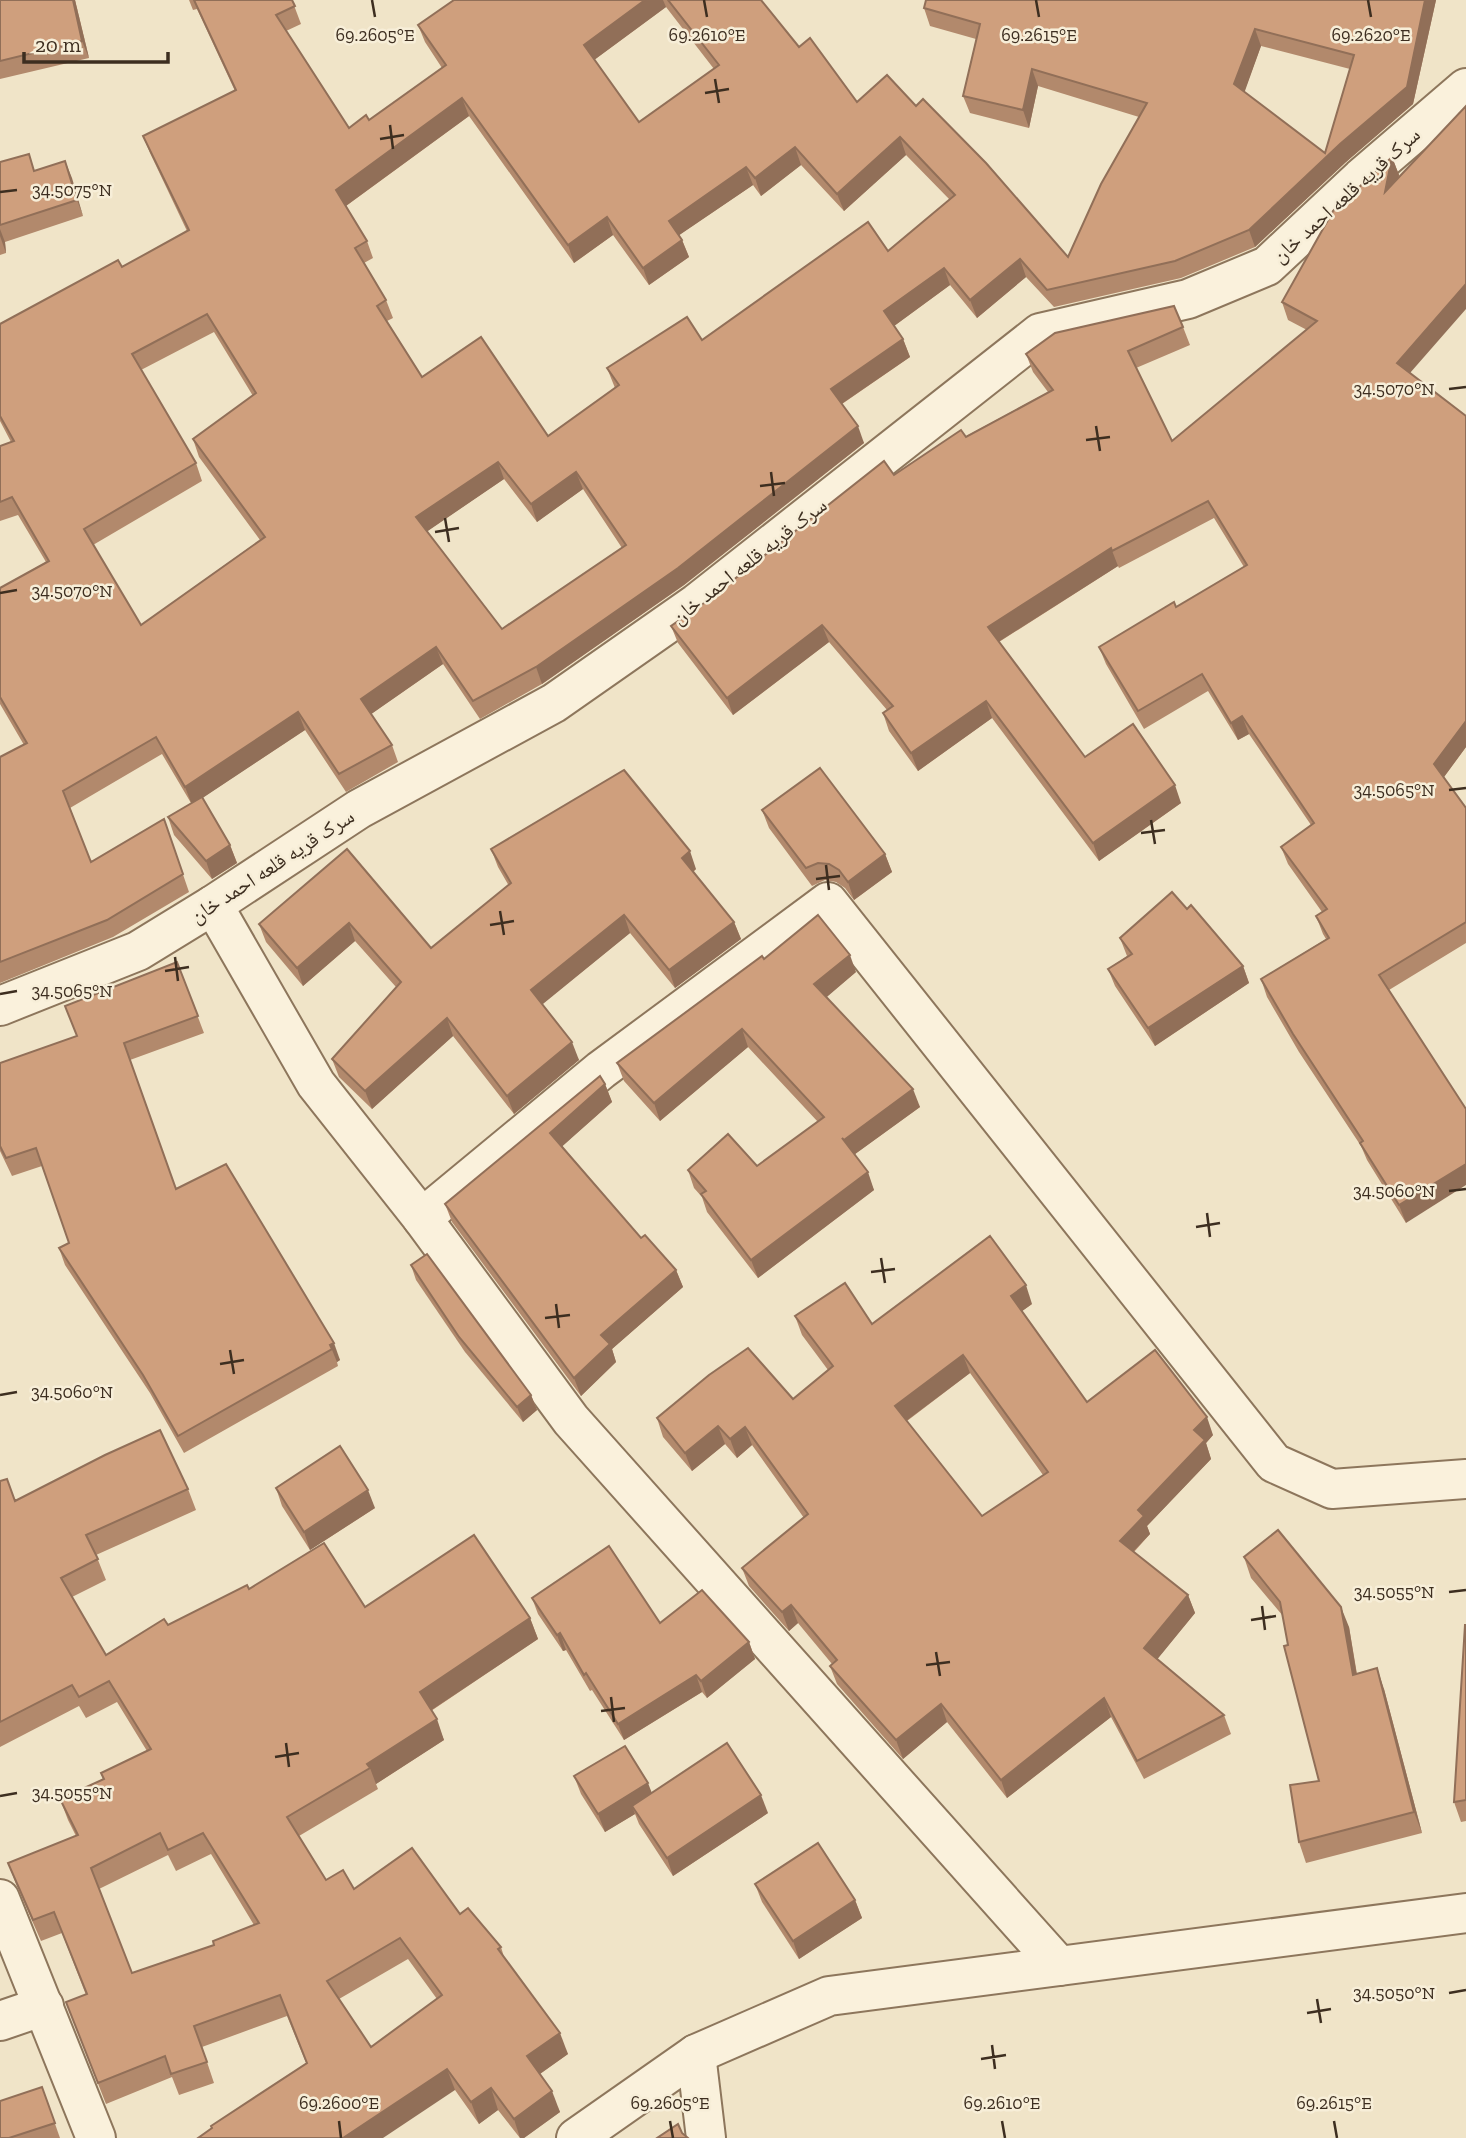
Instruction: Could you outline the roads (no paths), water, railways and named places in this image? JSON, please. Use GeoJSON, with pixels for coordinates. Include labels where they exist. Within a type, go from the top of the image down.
{"type":"FeatureCollection","features":[{"type":"Feature","properties":{"kind":"street","name":"سرک قریه قلعه احمد خان"},"geometry":{"type":"LineString","coordinates":[[0,1006],[138,951],[359,809],[554,703],[698,603],[1041,333],[1188,299],[1267,266],[1361,178],[1466,88]]}},
{"type":"Feature","properties":{"kind":"street"},"geometry":{"type":"LineString","coordinates":[[422,1218],[601,1070],[828,902],[1274,1462],[1332,1489],[1466,1479]]}},
{"type":"Feature","properties":{"kind":"street"},"geometry":{"type":"LineString","coordinates":[[213,905],[316,1084],[422,1218],[571,1420],[1059,1966]]}},
{"type":"Feature","properties":{"kind":"street"},"geometry":{"type":"LineString","coordinates":[[0,1899],[96,2138]]}},
{"type":"Feature","properties":{"kind":"street"},"geometry":{"type":"LineString","coordinates":[[576,2138],[696,2054],[829,1996],[1466,1913]]}},
{"type":"Feature","properties":{"kind":"street"},"geometry":{"type":"LineString","coordinates":[[0,2021],[44,2006]]}},
{"type":"Feature","properties":{"kind":"street"},"geometry":{"type":"LineString","coordinates":[[696,2054],[706,2138]]}}]}
